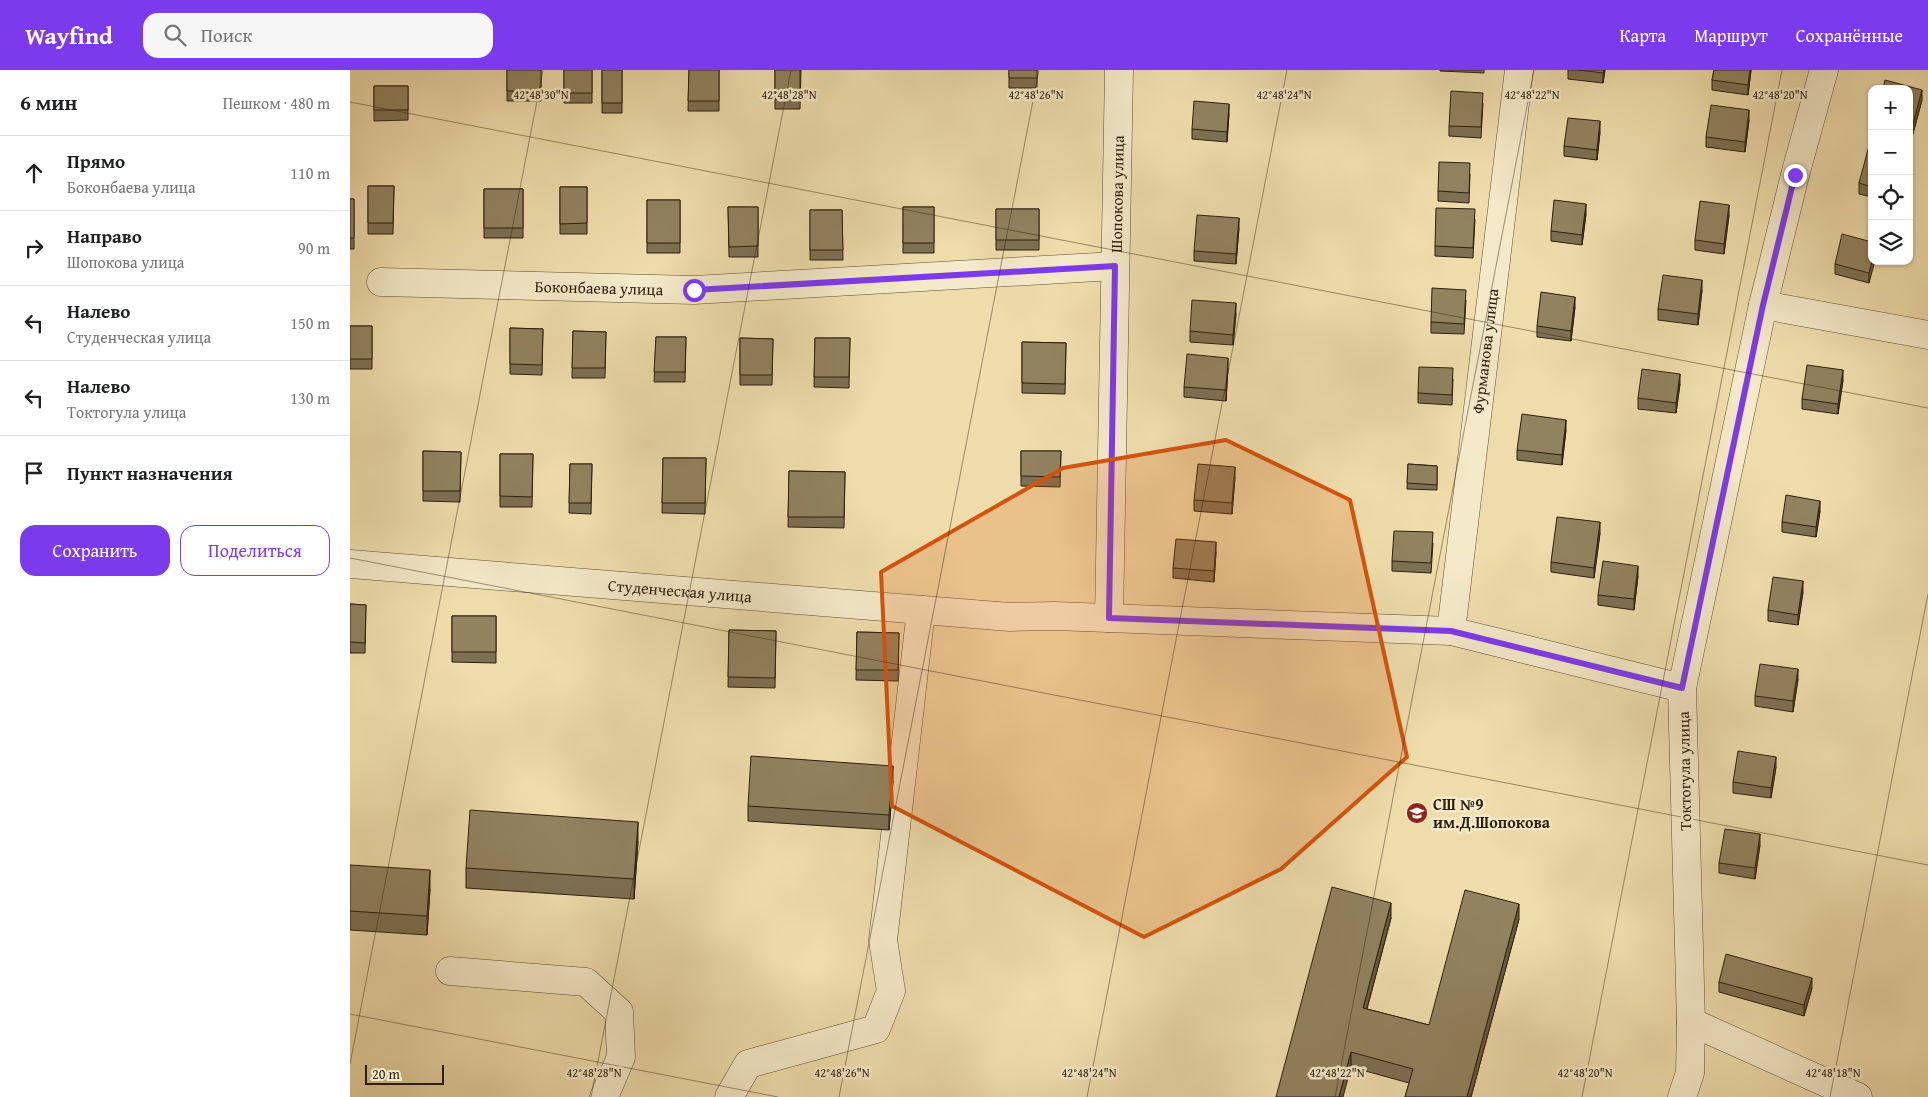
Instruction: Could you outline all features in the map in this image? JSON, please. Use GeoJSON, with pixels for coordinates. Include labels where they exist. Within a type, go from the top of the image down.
{"type":"FeatureCollection","features":[{"type":"Feature","properties":{"kind":"street","name":"Шопокова улица"},"geometry":{"type":"LineString","coordinates":[[1109,618],[1119,70]]}},
{"type":"Feature","properties":{"kind":"street","name":"Фурманова улица"},"geometry":{"type":"LineString","coordinates":[[1451,631],[1519,70]]}},
{"type":"Feature","properties":{"kind":"street","name":"Токтогула улица"},"geometry":{"type":"LineString","coordinates":[[1682,1097],[1690,1073],[1691,1022],[1682,688],[1763,305],[1795,175],[1824,70]]}},
{"type":"Feature","properties":{"kind":"street","name":"Боконбаева улица"},"geometry":{"type":"LineString","coordinates":[[381,282],[694,290],[1115,266]]}},
{"type":"Feature","properties":{"kind":"street"},"geometry":{"type":"LineString","coordinates":[[1763,305],[1928,335]]}},
{"type":"Feature","properties":{"kind":"street","name":"Студенческая улица"},"geometry":{"type":"LineString","coordinates":[[350,564],[1010,617],[1109,618]]}},
{"type":"Feature","properties":{"kind":"street"},"geometry":{"type":"LineString","coordinates":[[728,1097],[748,1064],[876,1029],[891,991],[883,940],[920,610]]}},
{"type":"Feature","properties":{"kind":"street"},"geometry":{"type":"LineString","coordinates":[[1109,618],[1451,631],[1682,688]]}},
{"type":"Feature","properties":{"kind":"street"},"geometry":{"type":"LineString","coordinates":[[450,971],[586,982],[619,1012],[622,1057],[604,1097]]}},
{"type":"Feature","properties":{"kind":"street"},"geometry":{"type":"LineString","coordinates":[[1691,1022],[1858,1097]]}},
{"type":"Feature","properties":{"kind":"highlighted area"},"geometry":{"type":"Polygon","coordinates":[[[1226,440],[1350,500],[1407,757],[1281,869],[1144,937],[892,806],[881,572],[1063,468],[1226,440]]]}},
{"type":"Feature","properties":{"kind":"building"},"geometry":{"type":"Polygon","coordinates":[[[507,70],[541,70],[541,91],[507,91],[507,70]]]}},
{"type":"Feature","properties":{"kind":"building"},"geometry":{"type":"Polygon","coordinates":[[[564,70],[592,70],[592,93],[564,93],[564,70]]]}},
{"type":"Feature","properties":{"kind":"building"},"geometry":{"type":"Polygon","coordinates":[[[602,70],[622,70],[622,103],[602,103],[602,70]]]}},
{"type":"Feature","properties":{"kind":"building"},"geometry":{"type":"Polygon","coordinates":[[[689,70],[719,70],[719,101],[688,101],[689,70]]]}},
{"type":"Feature","properties":{"kind":"building"},"geometry":{"type":"Polygon","coordinates":[[[775,70],[800,70],[800,99],[775,99],[775,70]]]}},
{"type":"Feature","properties":{"kind":"building"},"geometry":{"type":"Polygon","coordinates":[[[1009,70],[1037,70],[1037,78],[1009,78],[1009,70]]]}},
{"type":"Feature","properties":{"kind":"building"},"geometry":{"type":"Polygon","coordinates":[[[1579,70],[1604,70],[1603,73],[1579,70]]]}},
{"type":"Feature","properties":{"kind":"building"},"geometry":{"type":"Polygon","coordinates":[[[1714,70],[1750,70],[1748,85],[1712,80],[1714,70]]]}},
{"type":"Feature","properties":{"kind":"building"},"geometry":{"type":"Polygon","coordinates":[[[1885,80],[1904,85],[1884,85],[1885,80]]]}},
{"type":"Feature","properties":{"kind":"building"},"geometry":{"type":"Polygon","coordinates":[[[374,86],[408,86],[408,110],[374,110],[374,86]]]}},
{"type":"Feature","properties":{"kind":"building"},"geometry":{"type":"Polygon","coordinates":[[[1913,88],[1922,90],[1913,123],[1913,88]]]}},
{"type":"Feature","properties":{"kind":"building"},"geometry":{"type":"Polygon","coordinates":[[[1451,91],[1483,93],[1481,127],[1449,126],[1451,91]]]}},
{"type":"Feature","properties":{"kind":"building"},"geometry":{"type":"Polygon","coordinates":[[[1194,101],[1229,104],[1227,132],[1192,129],[1194,101]]]}},
{"type":"Feature","properties":{"kind":"building"},"geometry":{"type":"Polygon","coordinates":[[[1711,105],[1749,110],[1745,142],[1706,137],[1711,105]]]}},
{"type":"Feature","properties":{"kind":"building"},"geometry":{"type":"Polygon","coordinates":[[[1568,118],[1600,121],[1597,150],[1564,146],[1568,118]]]}},
{"type":"Feature","properties":{"kind":"building"},"geometry":{"type":"Polygon","coordinates":[[[1868,150],[1868,186],[1859,183],[1868,150]]]}},
{"type":"Feature","properties":{"kind":"building"},"geometry":{"type":"Polygon","coordinates":[[[1439,162],[1470,163],[1469,193],[1438,191],[1439,162]]]}},
{"type":"Feature","properties":{"kind":"building"},"geometry":{"type":"Polygon","coordinates":[[[368,186],[394,186],[393,223],[368,223],[368,186]]]}},
{"type":"Feature","properties":{"kind":"building"},"geometry":{"type":"Polygon","coordinates":[[[560,187],[587,187],[587,223],[560,224],[560,187]]]}},
{"type":"Feature","properties":{"kind":"building"},"geometry":{"type":"Polygon","coordinates":[[[484,189],[523,189],[523,228],[484,228],[484,189]]]}},
{"type":"Feature","properties":{"kind":"building"},"geometry":{"type":"Polygon","coordinates":[[[350,199],[354,199],[354,238],[350,238],[350,199]]]}},
{"type":"Feature","properties":{"kind":"building"},"geometry":{"type":"Polygon","coordinates":[[[647,200],[680,200],[680,243],[647,243],[647,200]]]}},
{"type":"Feature","properties":{"kind":"building"},"geometry":{"type":"Polygon","coordinates":[[[1554,200],[1586,204],[1582,235],[1551,231],[1554,200]]]}},
{"type":"Feature","properties":{"kind":"building"},"geometry":{"type":"Polygon","coordinates":[[[1700,201],[1729,205],[1724,244],[1695,240],[1700,201]]]}},
{"type":"Feature","properties":{"kind":"building"},"geometry":{"type":"Polygon","coordinates":[[[728,207],[758,207],[758,246],[729,247],[728,207]]]}},
{"type":"Feature","properties":{"kind":"building"},"geometry":{"type":"Polygon","coordinates":[[[903,207],[934,207],[934,243],[903,243],[903,207]]]}},
{"type":"Feature","properties":{"kind":"building"},"geometry":{"type":"Polygon","coordinates":[[[1436,208],[1475,209],[1473,248],[1435,246],[1436,208]]]}},
{"type":"Feature","properties":{"kind":"building"},"geometry":{"type":"Polygon","coordinates":[[[996,209],[1039,209],[1039,240],[996,240],[996,209]]]}},
{"type":"Feature","properties":{"kind":"building"},"geometry":{"type":"Polygon","coordinates":[[[810,210],[842,210],[843,250],[810,250],[810,210]]]}},
{"type":"Feature","properties":{"kind":"building"},"geometry":{"type":"Polygon","coordinates":[[[1197,215],[1239,218],[1236,254],[1194,251],[1197,215]]]}},
{"type":"Feature","properties":{"kind":"building"},"geometry":{"type":"Polygon","coordinates":[[[1842,234],[1868,241],[1868,265],[1871,265],[1869,273],[1835,264],[1842,234]]]}},
{"type":"Feature","properties":{"kind":"building"},"geometry":{"type":"Polygon","coordinates":[[[1663,275],[1702,280],[1698,314],[1658,309],[1663,275]]]}},
{"type":"Feature","properties":{"kind":"building"},"geometry":{"type":"Polygon","coordinates":[[[1432,288],[1466,290],[1464,324],[1431,322],[1432,288]]]}},
{"type":"Feature","properties":{"kind":"building"},"geometry":{"type":"Polygon","coordinates":[[[1541,292],[1575,297],[1571,331],[1537,326],[1541,292]]]}},
{"type":"Feature","properties":{"kind":"building"},"geometry":{"type":"Polygon","coordinates":[[[1192,300],[1236,303],[1233,335],[1190,331],[1192,300]]]}},
{"type":"Feature","properties":{"kind":"building"},"geometry":{"type":"Polygon","coordinates":[[[350,326],[372,326],[372,359],[350,359],[350,326]]]}},
{"type":"Feature","properties":{"kind":"building"},"geometry":{"type":"Polygon","coordinates":[[[510,328],[543,329],[542,365],[510,364],[510,328]]]}},
{"type":"Feature","properties":{"kind":"building"},"geometry":{"type":"Polygon","coordinates":[[[573,331],[606,332],[605,368],[572,368],[573,331]]]}},
{"type":"Feature","properties":{"kind":"building"},"geometry":{"type":"Polygon","coordinates":[[[656,337],[686,337],[685,372],[654,372],[656,337]]]}},
{"type":"Feature","properties":{"kind":"building"},"geometry":{"type":"Polygon","coordinates":[[[740,338],[773,339],[772,375],[740,375],[740,338]]]}},
{"type":"Feature","properties":{"kind":"building"},"geometry":{"type":"Polygon","coordinates":[[[815,338],[850,338],[849,377],[814,377],[815,338]]]}},
{"type":"Feature","properties":{"kind":"building"},"geometry":{"type":"Polygon","coordinates":[[[1022,342],[1066,343],[1065,384],[1022,383],[1022,342]]]}},
{"type":"Feature","properties":{"kind":"building"},"geometry":{"type":"Polygon","coordinates":[[[1187,354],[1228,358],[1226,390],[1184,387],[1187,354]]]}},
{"type":"Feature","properties":{"kind":"building"},"geometry":{"type":"Polygon","coordinates":[[[1807,365],[1843,370],[1838,404],[1802,399],[1807,365]]]}},
{"type":"Feature","properties":{"kind":"building"},"geometry":{"type":"Polygon","coordinates":[[[1419,367],[1453,368],[1452,395],[1418,393],[1419,367]]]}},
{"type":"Feature","properties":{"kind":"building"},"geometry":{"type":"Polygon","coordinates":[[[1642,369],[1680,374],[1676,403],[1638,398],[1642,369]]]}},
{"type":"Feature","properties":{"kind":"building"},"geometry":{"type":"Polygon","coordinates":[[[1522,414],[1566,420],[1562,455],[1517,450],[1522,414]]]}},
{"type":"Feature","properties":{"kind":"building"},"geometry":{"type":"Polygon","coordinates":[[[423,451],[461,452],[460,491],[423,491],[423,451]]]}},
{"type":"Feature","properties":{"kind":"building"},"geometry":{"type":"Polygon","coordinates":[[[1021,451],[1061,451],[1060,477],[1021,476],[1021,451]]]}},
{"type":"Feature","properties":{"kind":"building"},"geometry":{"type":"Polygon","coordinates":[[[500,454],[533,454],[532,497],[500,496],[500,454]]]}},
{"type":"Feature","properties":{"kind":"building"},"geometry":{"type":"Polygon","coordinates":[[[663,458],[706,458],[705,503],[662,503],[663,458]]]}},
{"type":"Feature","properties":{"kind":"building"},"geometry":{"type":"Polygon","coordinates":[[[570,464],[592,464],[591,503],[569,503],[570,464]]]}},
{"type":"Feature","properties":{"kind":"building"},"geometry":{"type":"Polygon","coordinates":[[[1198,464],[1235,467],[1232,503],[1194,500],[1198,464]]]}},
{"type":"Feature","properties":{"kind":"building"},"geometry":{"type":"Polygon","coordinates":[[[1408,464],[1437,466],[1437,485],[1407,483],[1408,464]]]}},
{"type":"Feature","properties":{"kind":"building"},"geometry":{"type":"Polygon","coordinates":[[[789,471],[845,472],[844,517],[788,517],[789,471]]]}},
{"type":"Feature","properties":{"kind":"building"},"geometry":{"type":"Polygon","coordinates":[[[1786,495],[1820,501],[1816,527],[1782,522],[1786,495]]]}},
{"type":"Feature","properties":{"kind":"building"},"geometry":{"type":"Polygon","coordinates":[[[1557,517],[1600,522],[1594,568],[1551,562],[1557,517]]]}},
{"type":"Feature","properties":{"kind":"building"},"geometry":{"type":"Polygon","coordinates":[[[1394,531],[1433,532],[1431,563],[1392,561],[1394,531]]]}},
{"type":"Feature","properties":{"kind":"building"},"geometry":{"type":"Polygon","coordinates":[[[1176,539],[1216,542],[1214,571],[1173,568],[1176,539]]]}},
{"type":"Feature","properties":{"kind":"building"},"geometry":{"type":"Polygon","coordinates":[[[1603,561],[1638,566],[1634,599],[1598,595],[1603,561]]]}},
{"type":"Feature","properties":{"kind":"building"},"geometry":{"type":"Polygon","coordinates":[[[1773,577],[1803,581],[1798,615],[1768,610],[1773,577]]]}},
{"type":"Feature","properties":{"kind":"building"},"geometry":{"type":"Polygon","coordinates":[[[350,604],[366,605],[365,643],[350,642],[350,604]]]}},
{"type":"Feature","properties":{"kind":"building"},"geometry":{"type":"Polygon","coordinates":[[[452,616],[496,616],[496,652],[452,652],[452,616]]]}},
{"type":"Feature","properties":{"kind":"building"},"geometry":{"type":"Polygon","coordinates":[[[729,630],[776,631],[775,678],[728,677],[729,630]]]}},
{"type":"Feature","properties":{"kind":"building"},"geometry":{"type":"Polygon","coordinates":[[[857,632],[899,633],[898,670],[856,670],[857,632]]]}},
{"type":"Feature","properties":{"kind":"building"},"geometry":{"type":"Polygon","coordinates":[[[1760,664],[1798,669],[1793,701],[1755,696],[1760,664]]]}},
{"type":"Feature","properties":{"kind":"building"},"geometry":{"type":"Polygon","coordinates":[[[1738,751],[1776,757],[1771,788],[1733,782],[1738,751]]]}},
{"type":"Feature","properties":{"kind":"building"},"geometry":{"type":"Polygon","coordinates":[[[751,756],[893,766],[889,815],[748,806],[751,756]]]}},
{"type":"Feature","properties":{"kind":"building"},"geometry":{"type":"Polygon","coordinates":[[[470,810],[638,822],[634,879],[466,868],[470,810]]]}},
{"type":"Feature","properties":{"kind":"building"},"geometry":{"type":"Polygon","coordinates":[[[1725,829],[1760,834],[1755,868],[1719,863],[1725,829]]]}},
{"type":"Feature","properties":{"kind":"building"},"geometry":{"type":"Polygon","coordinates":[[[350,865],[430,870],[427,916],[350,911],[350,865]]]}},
{"type":"Feature","properties":{"kind":"building"},"geometry":{"type":"Polygon","coordinates":[[[1332,887],[1391,903],[1363,1008],[1429,1025],[1465,890],[1519,904],[1467,1097],[1405,1097],[1413,1069],[1351,1052],[1339,1097],[1276,1097],[1332,887]]]}},
{"type":"Feature","properties":{"kind":"building"},"geometry":{"type":"Polygon","coordinates":[[[1726,954],[1812,978],[1804,1005],[1719,982],[1726,954]]]}},
{"type":"Feature","properties":{"kind":"place","name":"СШ №9 им.Д.Шопокова"},"geometry":{"type":"Point","coordinates":[1417,813]}},
{"type":"Feature","properties":{"kind":"route"},"geometry":{"type":"LineString","coordinates":[[694,290],[1115,266],[1109,618],[1451,631],[1682,688],[1763,305],[1795,175]]}}]}
